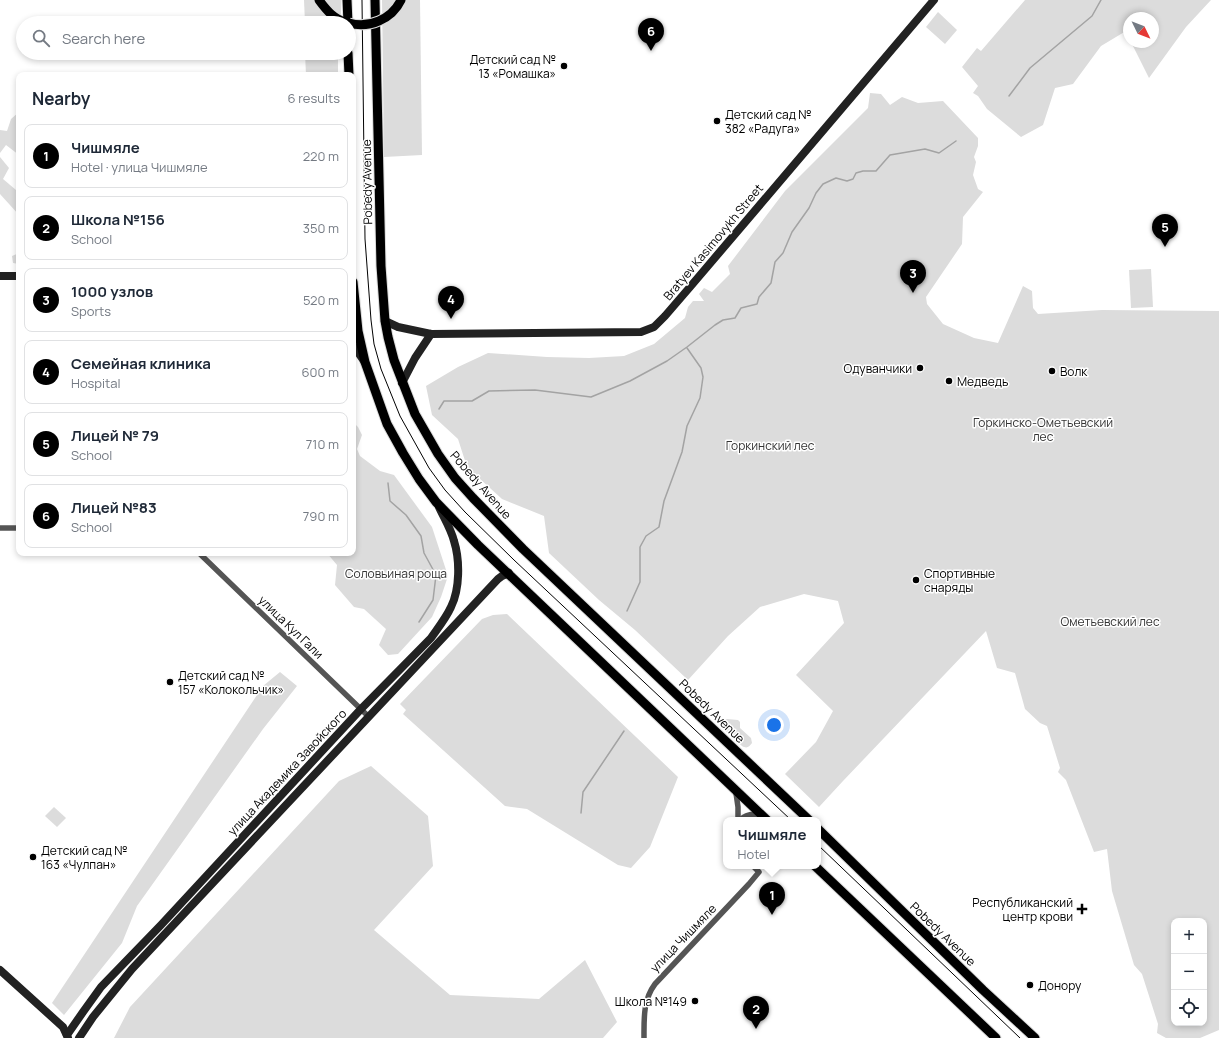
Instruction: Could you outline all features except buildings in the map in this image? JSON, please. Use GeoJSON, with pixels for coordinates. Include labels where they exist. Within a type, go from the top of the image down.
{"type":"FeatureCollection","features":[{"type":"Feature","properties":{"kind":"main road"},"geometry":{"type":"LineString","coordinates":[[319,0],[333,16]]}},
{"type":"Feature","properties":{"kind":"main road"},"geometry":{"type":"LineString","coordinates":[[347,0],[348,16]]}},
{"type":"Feature","properties":{"kind":"main road","name":"Pobedy Avenue"},"geometry":{"type":"LineString","coordinates":[[375,0],[380,266],[385,321],[388,338],[402,384],[415,414],[438,454],[455,478],[473,498],[523,548],[806,817]]}},
{"type":"Feature","properties":{"kind":"main road"},"geometry":{"type":"LineString","coordinates":[[356,26],[368,25],[382,20],[392,13],[401,0]]}},
{"type":"Feature","properties":{"kind":"main road"},"geometry":{"type":"LineString","coordinates":[[348,60],[349,72]]}},
{"type":"Feature","properties":{"kind":"main road"},"geometry":{"type":"LineString","coordinates":[[356,311],[358,331],[365,362],[387,424],[419,479],[436,502],[763,817]]}},
{"type":"Feature","properties":{"kind":"main road","name":"Pobedy Avenue"},"geometry":{"type":"LineString","coordinates":[[821,832],[988,995],[1035,1038]]}},
{"type":"Feature","properties":{"kind":"main road"},"geometry":{"type":"LineString","coordinates":[[819,869],[996,1038]]}},
{"type":"Feature","properties":{"kind":"street","name":"Bratyev Kasimovykh Street"},"geometry":{"type":"LineString","coordinates":[[385,321],[398,327],[431,334],[642,332],[654,327],[666,316],[934,0]]}},
{"type":"Feature","properties":{"kind":"street"},"geometry":{"type":"LineString","coordinates":[[0,276],[16,276]]}},
{"type":"Feature","properties":{"kind":"street"},"geometry":{"type":"LineString","coordinates":[[402,384],[415,358],[431,334]]}},
{"type":"Feature","properties":{"kind":"street"},"geometry":{"type":"LineString","coordinates":[[356,349],[365,362]]}},
{"type":"Feature","properties":{"kind":"street","name":"улица Академика Завойского"},"geometry":{"type":"LineString","coordinates":[[67,1037],[99,990],[361,710],[431,638],[440,625],[452,606],[458,583],[458,562],[454,541],[436,502]]}},
{"type":"Feature","properties":{"kind":"street"},"geometry":{"type":"LineString","coordinates":[[0,528],[16,528]]}},
{"type":"Feature","properties":{"kind":"street","name":"улица Кул Гали"},"geometry":{"type":"LineString","coordinates":[[202,556],[368,716]]}},
{"type":"Feature","properties":{"kind":"street","name":"улица Академика Завойского"},"geometry":{"type":"LineString","coordinates":[[80,1038],[93,1017],[132,969],[498,579],[509,573]]}},
{"type":"Feature","properties":{"kind":"street"},"geometry":{"type":"LineString","coordinates":[[736,790],[739,817]]}},
{"type":"Feature","properties":{"kind":"street"},"geometry":{"type":"LineString","coordinates":[[744,817],[750,814],[755,814],[762,817]]}},
{"type":"Feature","properties":{"kind":"street","name":"улица Чишмяле"},"geometry":{"type":"LineString","coordinates":[[644,1038],[645,1006],[650,990],[749,884],[759,872],[756,869]]}},
{"type":"Feature","properties":{"kind":"street"},"geometry":{"type":"LineString","coordinates":[[0,970],[63,1027],[67,1037]]}},
{"type":"Feature","properties":{"kind":"street"},"geometry":{"type":"LineString","coordinates":[[99,990],[99,996],[107,999]]}},
{"type":"Feature","properties":{"kind":"green space"},"geometry":{"type":"Polygon","coordinates":[[[304,0],[341,0],[341,16],[305,16],[304,0]]]}},
{"type":"Feature","properties":{"kind":"green space"},"geometry":{"type":"Polygon","coordinates":[[[382,0],[420,0],[422,155],[384,157],[382,0]]]}},
{"type":"Feature","properties":{"kind":"green space"},"geometry":{"type":"Polygon","coordinates":[[[1025,0],[1211,0],[1186,27],[1149,78],[1134,48],[1159,48],[1159,12],[1123,12],[1123,33],[1101,46],[1073,84],[1055,88],[1043,125],[1021,137],[987,109],[978,96],[973,93],[978,86],[962,67],[977,48],[981,51],[1025,0]]]}},
{"type":"Feature","properties":{"kind":"green space"},"geometry":{"type":"Polygon","coordinates":[[[938,12],[957,30],[945,44],[926,27],[938,12]]]}},
{"type":"Feature","properties":{"kind":"green space"},"geometry":{"type":"Polygon","coordinates":[[[305,60],[338,60],[338,72],[306,72],[305,60]]]}},
{"type":"Feature","properties":{"kind":"green space"},"geometry":{"type":"Polygon","coordinates":[[[870,93],[881,94],[890,105],[902,97],[918,103],[943,101],[978,138],[978,146],[974,157],[976,162],[973,175],[978,189],[983,192],[963,217],[962,244],[926,297],[927,304],[943,324],[974,338],[998,343],[1023,286],[1032,291],[1033,308],[1038,314],[1102,310],[1219,311],[1219,1030],[1200,1038],[1166,1038],[1157,1033],[1158,1024],[1142,974],[1134,965],[1112,891],[1107,849],[1094,852],[1066,780],[1058,772],[1060,768],[1047,726],[1040,723],[1025,709],[1015,673],[997,668],[986,631],[819,807],[785,774],[816,742],[833,711],[796,675],[844,623],[838,601],[804,594],[760,607],[728,636],[688,680],[549,553],[544,516],[502,499],[467,467],[458,439],[432,415],[426,386],[458,367],[488,353],[589,358],[624,356],[654,344],[685,318],[688,307],[693,301],[704,301],[699,294],[704,288],[712,292],[730,274],[728,266],[785,191],[868,108],[870,93]]]}},
{"type":"Feature","properties":{"kind":"green space"},"geometry":{"type":"Polygon","coordinates":[[[16,115],[16,153],[6,145],[0,153],[0,130],[7,131],[11,119],[16,115]]]}},
{"type":"Feature","properties":{"kind":"green space"},"geometry":{"type":"Polygon","coordinates":[[[0,157],[9,168],[3,179],[16,190],[16,212],[0,194],[0,157]]]}},
{"type":"Feature","properties":{"kind":"green space"},"geometry":{"type":"Polygon","coordinates":[[[16,254],[16,264],[13,263],[12,256],[16,254]]]}},
{"type":"Feature","properties":{"kind":"green space"},"geometry":{"type":"Polygon","coordinates":[[[1151,269],[1153,307],[1131,308],[1129,270],[1151,269]]]}},
{"type":"Feature","properties":{"kind":"green space","name":"Соловьиная роща"},"geometry":{"type":"Polygon","coordinates":[[[356,425],[362,435],[357,449],[360,456],[380,471],[394,475],[432,527],[448,576],[432,617],[398,654],[388,655],[379,645],[386,629],[364,609],[354,607],[335,585],[337,565],[330,556],[356,556],[356,425]]]}},
{"type":"Feature","properties":{"kind":"green space"},"geometry":{"type":"Polygon","coordinates":[[[507,614],[678,777],[650,847],[631,868],[618,865],[527,809],[505,806],[403,714],[406,710],[400,704],[482,619],[493,615],[507,614]]]}},
{"type":"Feature","properties":{"kind":"green space"},"geometry":{"type":"Polygon","coordinates":[[[280,672],[297,686],[263,729],[137,906],[122,943],[64,1015],[52,1003],[263,686],[280,672]]]}},
{"type":"Feature","properties":{"kind":"green space"},"geometry":{"type":"Polygon","coordinates":[[[727,719],[738,720],[740,722],[740,728],[751,738],[752,743],[749,746],[742,746],[720,726],[720,723],[727,719]]]}},
{"type":"Feature","properties":{"kind":"green space"},"geometry":{"type":"Polygon","coordinates":[[[371,766],[428,816],[433,866],[374,930],[450,995],[539,999],[585,960],[617,1022],[603,1038],[114,1038],[130,1007],[339,781],[371,766]]]}},
{"type":"Feature","properties":{"kind":"green space"},"geometry":{"type":"Polygon","coordinates":[[[54,807],[66,818],[57,827],[45,816],[54,807]]]}},
{"type":"Feature","properties":{"kind":"waterway"},"geometry":{"type":"LineString","coordinates":[[1009,96],[1030,68],[1092,16],[1101,0]]}},
{"type":"Feature","properties":{"kind":"waterway"},"geometry":{"type":"LineString","coordinates":[[439,409],[444,401],[472,401],[489,391],[535,390],[591,397],[630,381],[667,361],[723,320],[735,318],[741,308],[757,304],[759,297],[771,283],[775,262],[783,253],[792,232],[809,208],[816,193],[823,184],[836,178],[847,181],[853,179],[856,173],[863,171],[876,171],[890,155],[925,149],[939,153],[956,141]]}},
{"type":"Feature","properties":{"kind":"waterway"},"geometry":{"type":"LineString","coordinates":[[627,611],[640,582],[640,547],[646,536],[659,527],[664,501],[682,452],[687,426],[700,398],[703,377],[701,368],[687,348]]}},
{"type":"Feature","properties":{"kind":"waterway"},"geometry":{"type":"LineString","coordinates":[[388,483],[390,501],[406,515],[421,536],[424,553],[436,575],[433,600],[419,622]]}},
{"type":"Feature","properties":{"kind":"waterway"},"geometry":{"type":"LineString","coordinates":[[581,813],[583,792],[624,731]]}},
{"type":"Feature","properties":{"kind":"tram line"},"geometry":{"type":"LineString","coordinates":[[362,0],[365,239],[371,320],[374,344],[381,369],[400,416],[429,468],[445,490],[465,512],[514,560],[788,817]]}},
{"type":"Feature","properties":{"kind":"tram line"},"geometry":{"type":"LineString","coordinates":[[821,848],[1020,1038]]}},
{"type":"Feature","properties":{"kind":"place","name":"Лицей №83"},"geometry":{"type":"Point","coordinates":[651,51]}},
{"type":"Feature","properties":{"kind":"place","name":"Детский сад № 13 «Ромашка»"},"geometry":{"type":"Point","coordinates":[564,66]}},
{"type":"Feature","properties":{"kind":"place","name":"Детский сад № 382 «Радуга»"},"geometry":{"type":"Point","coordinates":[717,121]}},
{"type":"Feature","properties":{"kind":"place","name":"Лицей № 79"},"geometry":{"type":"Point","coordinates":[1165,247]}},
{"type":"Feature","properties":{"kind":"place","name":"1000 узлов"},"geometry":{"type":"Point","coordinates":[913,293]}},
{"type":"Feature","properties":{"kind":"place","name":"Семейная клиника"},"geometry":{"type":"Point","coordinates":[451,319]}},
{"type":"Feature","properties":{"kind":"place","name":"Одуванчики"},"geometry":{"type":"Point","coordinates":[920,368]}},
{"type":"Feature","properties":{"kind":"place","name":"Волк"},"geometry":{"type":"Point","coordinates":[1052,371]}},
{"type":"Feature","properties":{"kind":"place","name":"Медведь"},"geometry":{"type":"Point","coordinates":[949,381]}},
{"type":"Feature","properties":{"kind":"place","name":"Спортивные снаряды"},"geometry":{"type":"Point","coordinates":[916,580]}},
{"type":"Feature","properties":{"kind":"place","name":"Детский сад № 157 «Колокольчик»"},"geometry":{"type":"Point","coordinates":[170,682]}},
{"type":"Feature","properties":{"kind":"place","name":"Детский сад № 163 «Чулпан»"},"geometry":{"type":"Point","coordinates":[33,857]}},
{"type":"Feature","properties":{"kind":"place","name":"Республиканский центр крови"},"geometry":{"type":"Point","coordinates":[1082,909]}},
{"type":"Feature","properties":{"kind":"place","name":"Чишмяле"},"geometry":{"type":"Point","coordinates":[772,915]}},
{"type":"Feature","properties":{"kind":"place","name":"Донору"},"geometry":{"type":"Point","coordinates":[1030,985]}},
{"type":"Feature","properties":{"kind":"place","name":"Школа №149"},"geometry":{"type":"Point","coordinates":[695,1001]}},
{"type":"Feature","properties":{"kind":"place","name":"Школа №156"},"geometry":{"type":"Point","coordinates":[756,1029]}},
{"type":"Feature","properties":{"kind":"park label","name":"Горкинско-Ометьевский лес"},"geometry":{"type":"Point","coordinates":[1043,429]}},
{"type":"Feature","properties":{"kind":"park label","name":"Горкинский лес"},"geometry":{"type":"Point","coordinates":[770,445]}},
{"type":"Feature","properties":{"kind":"park label","name":"Ометьевский лес"},"geometry":{"type":"Point","coordinates":[1110,621]}}]}
